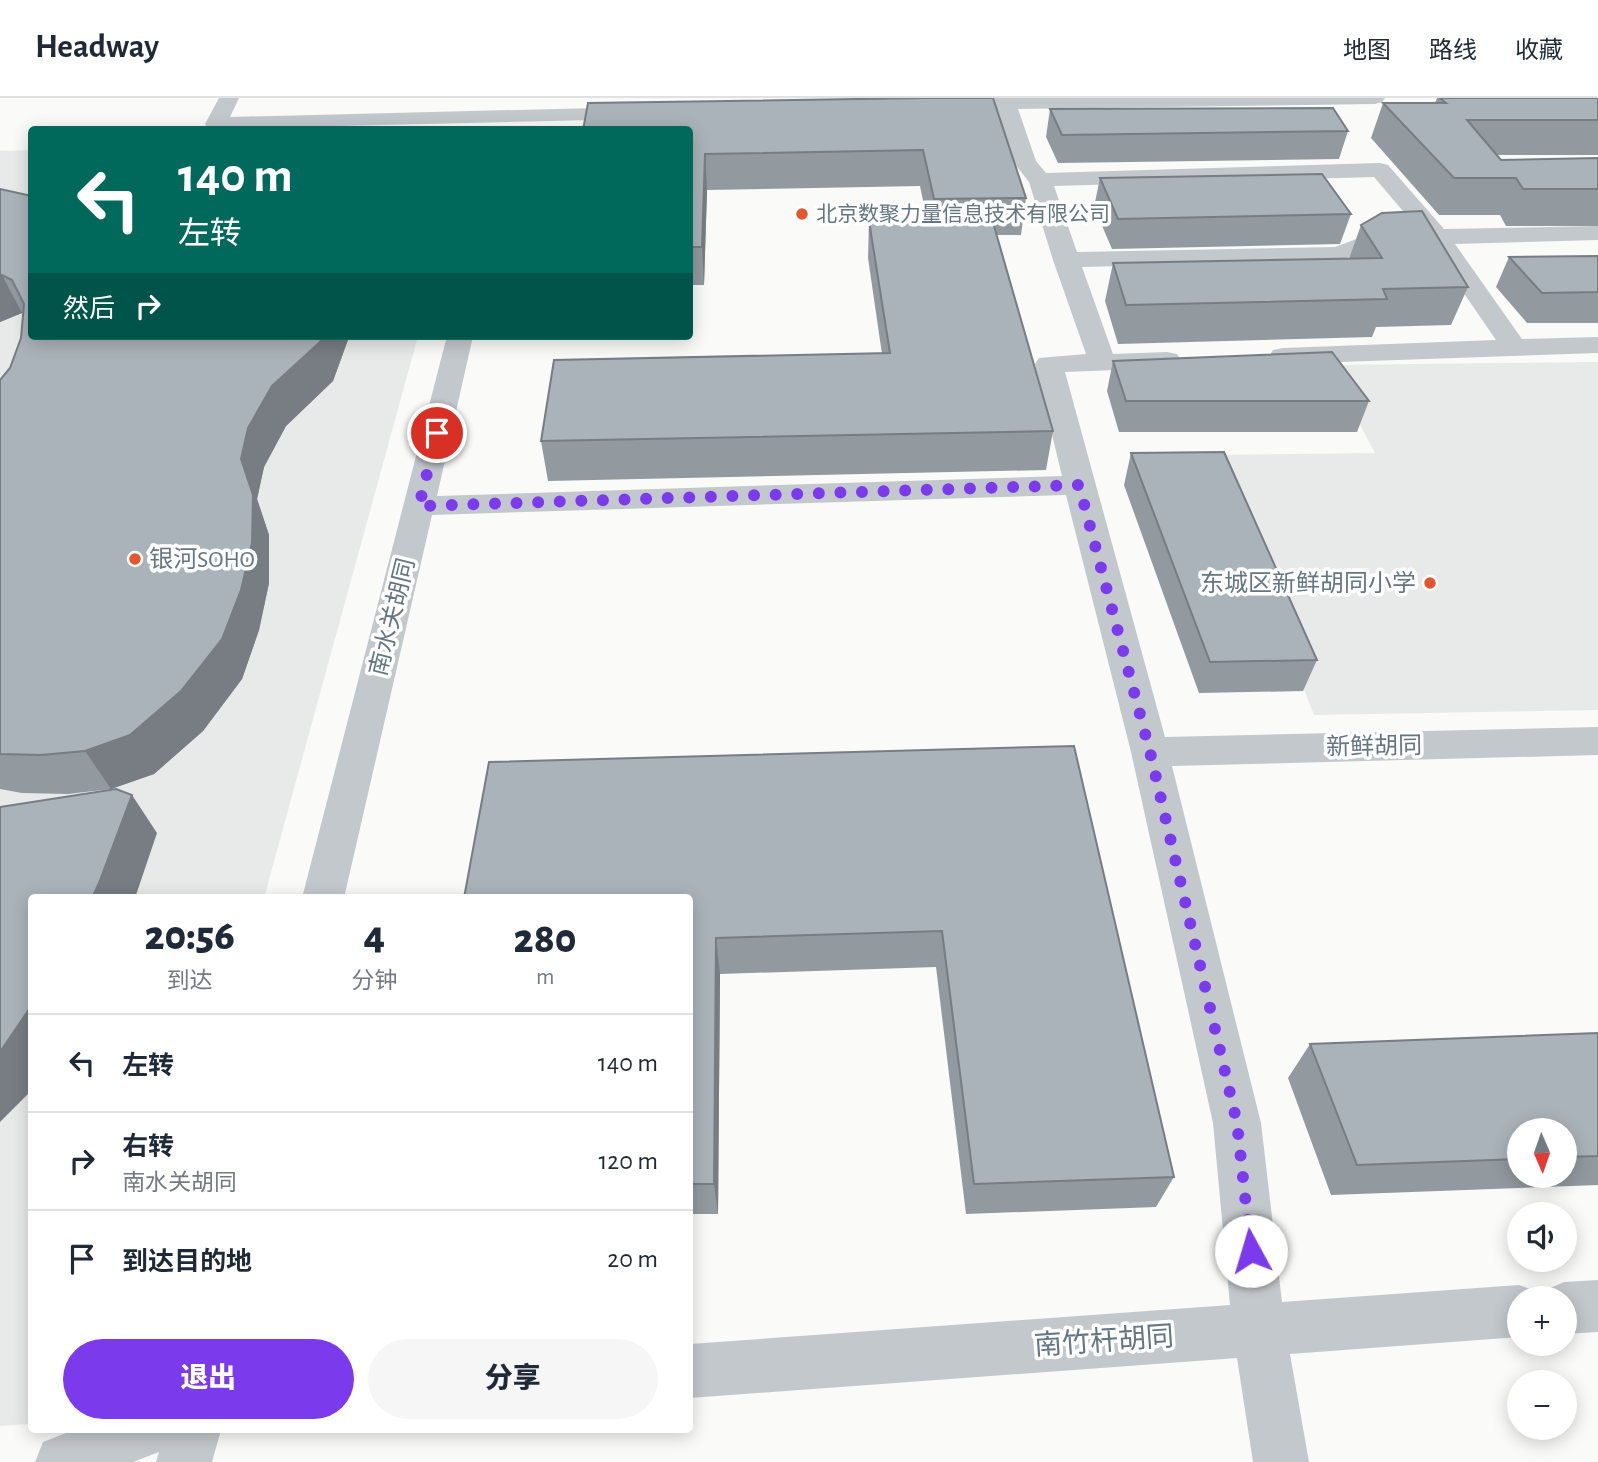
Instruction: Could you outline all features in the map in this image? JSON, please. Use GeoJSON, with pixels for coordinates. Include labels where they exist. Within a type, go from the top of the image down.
{"type":"FeatureCollection","features":[{"type":"Feature","properties":{"kind":"street"},"geometry":{"type":"LineString","coordinates":[[229,98],[216,124],[512,123],[663,112]]}},
{"type":"Feature","properties":{"kind":"street"},"geometry":{"type":"LineString","coordinates":[[923,105],[1376,98]]}},
{"type":"Feature","properties":{"kind":"street"},"geometry":{"type":"LineString","coordinates":[[1004,102],[1025,163],[1040,180],[1065,260],[1102,362]]}},
{"type":"Feature","properties":{"kind":"street"},"geometry":{"type":"LineString","coordinates":[[1040,180],[1380,170],[1437,236],[1515,349]]}},
{"type":"Feature","properties":{"kind":"street"},"geometry":{"type":"LineString","coordinates":[[1065,260],[1338,254],[1378,238],[1598,233]]}},
{"type":"Feature","properties":{"kind":"street","name":"南水关胡同"},"geometry":{"type":"LineString","coordinates":[[324,894],[459,340]]}},
{"type":"Feature","properties":{"kind":"street"},"geometry":{"type":"LineString","coordinates":[[1254,357],[1598,345]]}},
{"type":"Feature","properties":{"kind":"street"},"geometry":{"type":"LineString","coordinates":[[1199,359],[1049,364],[1150,752],[1237,1123],[1259,1328],[1281,1462]]}},
{"type":"Feature","properties":{"kind":"street"},"geometry":{"type":"LineString","coordinates":[[419,506],[1079,485]]}},
{"type":"Feature","properties":{"kind":"street","name":"新鲜胡同"},"geometry":{"type":"LineString","coordinates":[[1150,752],[1598,741]]}},
{"type":"Feature","properties":{"kind":"street"},"geometry":{"type":"LineString","coordinates":[[1577,1307],[1598,1306]]}},
{"type":"Feature","properties":{"kind":"street","name":"南竹杆胡同"},"geometry":{"type":"LineString","coordinates":[[693,1371],[1507,1312]]}},
{"type":"Feature","properties":{"kind":"street"},"geometry":{"type":"LineString","coordinates":[[63,1462],[136,1433]]}},
{"type":"Feature","properties":{"kind":"street"},"geometry":{"type":"LineString","coordinates":[[184,1462],[192,1433]]}},
{"type":"Feature","properties":{"kind":"shaded area","name":"银河SOHO"},"geometry":{"type":"Polygon","coordinates":[[[28,150],[28,340],[417,340],[265,894],[28,894],[28,1424],[0,1426],[0,151],[28,150]]]}},
{"type":"Feature","properties":{"kind":"shaded area","name":"东城区新鲜胡同小学"},"geometry":{"type":"Polygon","coordinates":[[[1598,362],[1598,710],[1314,715],[1211,455],[1375,453],[1328,365],[1598,362]]]}},
{"type":"Feature","properties":{"kind":"building"},"geometry":{"type":"Polygon","coordinates":[[[993,98],[1026,198],[934,199],[923,150],[705,154],[702,247],[693,247],[693,126],[584,126],[588,103],[993,98]]]}},
{"type":"Feature","properties":{"kind":"building"},"geometry":{"type":"Polygon","coordinates":[[[1440,98],[1598,98],[1598,120],[1467,120],[1501,160],[1598,158],[1598,189],[1523,189],[1516,178],[1454,178],[1383,103],[1446,103],[1440,98]]]}},
{"type":"Feature","properties":{"kind":"building"},"geometry":{"type":"Polygon","coordinates":[[[1333,108],[1348,131],[1062,135],[1050,109],[1333,108]]]}},
{"type":"Feature","properties":{"kind":"building"},"geometry":{"type":"Polygon","coordinates":[[[1322,174],[1351,214],[1118,219],[1100,178],[1322,174]]]}},
{"type":"Feature","properties":{"kind":"building","name":"银河SOHO"},"geometry":{"type":"Polygon","coordinates":[[[0,189],[28,195],[28,340],[321,340],[272,386],[248,428],[241,459],[253,495],[252,543],[241,590],[222,639],[181,691],[130,735],[85,751],[41,755],[0,754],[0,380],[10,368],[21,338],[24,304],[12,280],[0,275],[0,189]]]}},
{"type":"Feature","properties":{"kind":"building"},"geometry":{"type":"Polygon","coordinates":[[[1422,211],[1468,287],[1383,289],[1387,299],[1126,305],[1113,263],[1382,258],[1361,225],[1382,213],[1422,211]]]}},
{"type":"Feature","properties":{"kind":"building"},"geometry":{"type":"Polygon","coordinates":[[[992,219],[1053,431],[541,441],[554,360],[890,353],[869,221],[992,219]]]}},
{"type":"Feature","properties":{"kind":"building"},"geometry":{"type":"Polygon","coordinates":[[[1598,256],[1598,292],[1542,293],[1509,257],[1598,256]]]}},
{"type":"Feature","properties":{"kind":"building"},"geometry":{"type":"Polygon","coordinates":[[[1332,352],[1369,401],[1126,401],[1113,361],[1332,352]]]}},
{"type":"Feature","properties":{"kind":"building"},"geometry":{"type":"Polygon","coordinates":[[[1224,452],[1317,660],[1210,662],[1131,453],[1224,452]]]}},
{"type":"Feature","properties":{"kind":"building"},"geometry":{"type":"Polygon","coordinates":[[[1074,746],[1174,1177],[974,1184],[942,931],[716,938],[714,1184],[693,1184],[693,894],[465,894],[489,762],[1074,746]]]}},
{"type":"Feature","properties":{"kind":"building"},"geometry":{"type":"Polygon","coordinates":[[[116,789],[132,795],[94,894],[28,894],[28,1011],[0,1052],[0,807],[116,789]]]}},
{"type":"Feature","properties":{"kind":"building"},"geometry":{"type":"Polygon","coordinates":[[[1598,1033],[1598,1156],[1577,1157],[1577,1118],[1507,1118],[1507,1159],[1357,1165],[1310,1044],[1598,1033]]]}},
{"type":"Feature","properties":{"kind":"place","name":"北京数聚力量信息技术有限公司"},"geometry":{"type":"Point","coordinates":[802,214]}},
{"type":"Feature","properties":{"kind":"place","name":"银河SOHO"},"geometry":{"type":"Point","coordinates":[135,559]}},
{"type":"Feature","properties":{"kind":"place","name":"东城区新鲜胡同小学"},"geometry":{"type":"Point","coordinates":[1430,583]}},
{"type":"Feature","properties":{"kind":"route"},"geometry":{"type":"LineString","coordinates":[[437,433],[419,506],[1079,485],[1150,752],[1237,1123],[1251,1251]]}}]}
